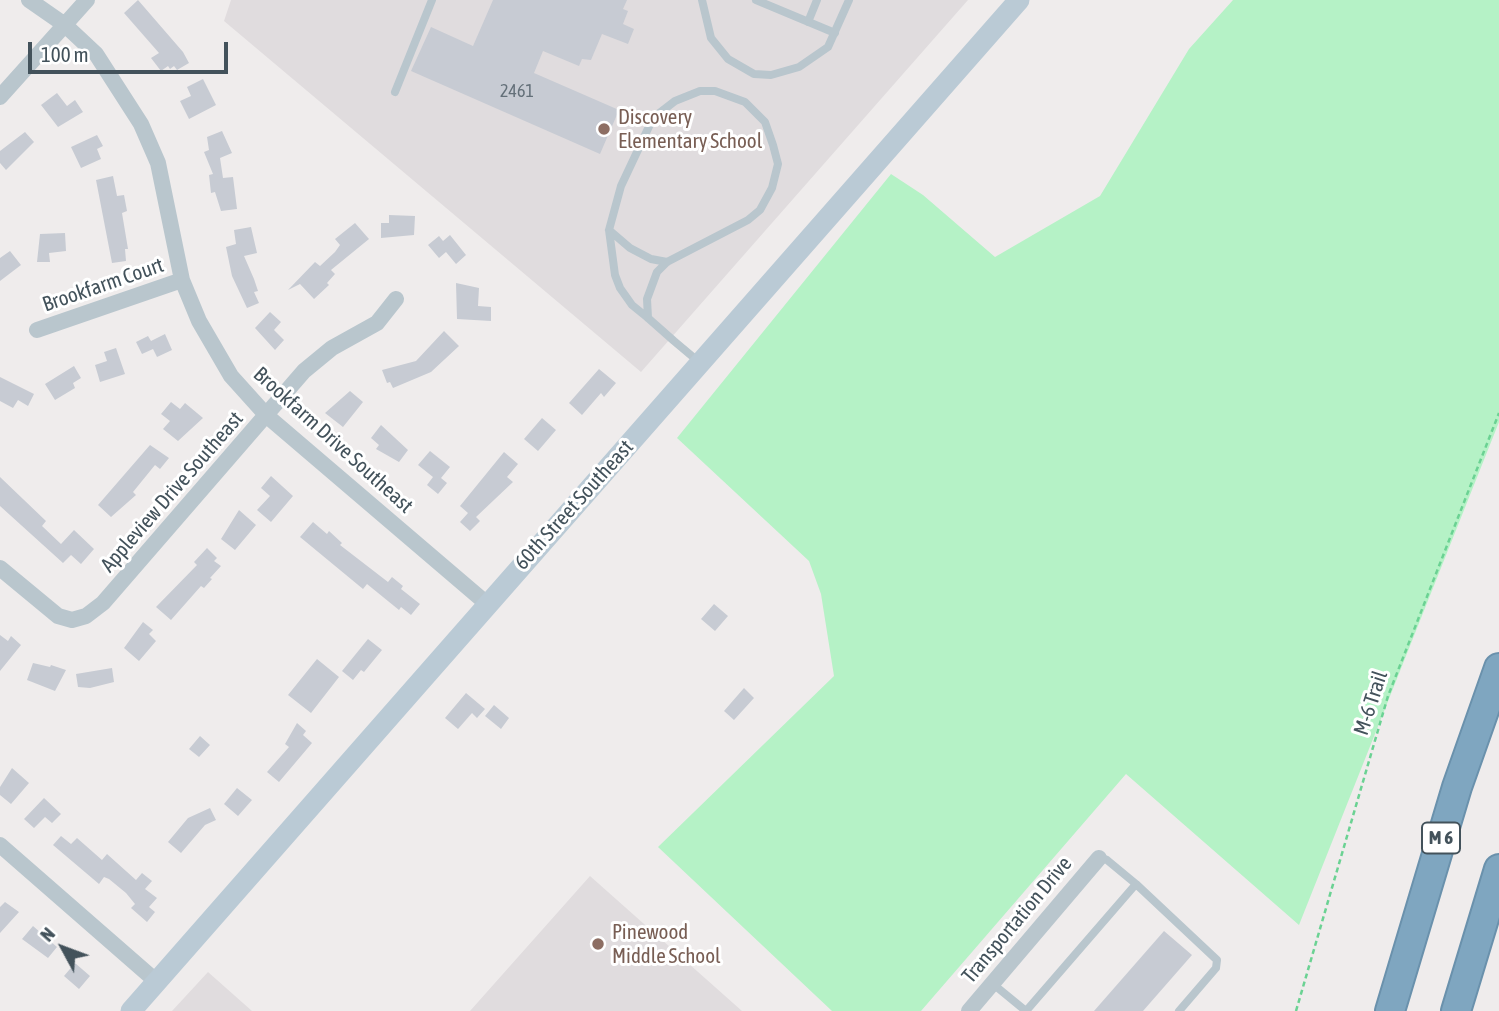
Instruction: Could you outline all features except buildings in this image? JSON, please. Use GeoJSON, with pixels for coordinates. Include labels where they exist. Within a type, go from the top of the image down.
{"type":"FeatureCollection","features":[{"type":"Feature","properties":{"kind":"highway","name":"M 6"},"geometry":{"type":"LineString","coordinates":[[1390,1011],[1454,799],[1499,668]]}},
{"type":"Feature","properties":{"kind":"highway"},"geometry":{"type":"LineString","coordinates":[[1455,1011],[1499,869]]}},
{"type":"Feature","properties":{"kind":"main road","name":"60th Street Southeast"},"geometry":{"type":"LineString","coordinates":[[131,1011],[486,603],[1019,0]]}},
{"type":"Feature","properties":{"kind":"street","name":"Brookfarm Drive Southeast"},"geometry":{"type":"LineString","coordinates":[[29,0],[65,25],[96,54],[141,124],[159,163],[182,280],[214,350],[230,376],[267,416],[486,603]]}},
{"type":"Feature","properties":{"kind":"street"},"geometry":{"type":"LineString","coordinates":[[0,97],[87,0]]}},
{"type":"Feature","properties":{"kind":"street","name":"Brookfarm Court"},"geometry":{"type":"LineString","coordinates":[[37,330],[182,280]]}},
{"type":"Feature","properties":{"kind":"street","name":"Appleview Drive Southeast"},"geometry":{"type":"LineString","coordinates":[[0,568],[58,616],[72,620],[86,616],[103,603],[318,359],[377,323],[396,299]]}},
{"type":"Feature","properties":{"kind":"street"},"geometry":{"type":"LineString","coordinates":[[0,845],[157,982]]}},
{"type":"Feature","properties":{"kind":"street","name":"Transportation Drive"},"geometry":{"type":"LineString","coordinates":[[969,1011],[1099,858]]}},
{"type":"Feature","properties":{"kind":"lane"},"geometry":{"type":"LineString","coordinates":[[395,92],[432,0]]}},
{"type":"Feature","properties":{"kind":"lane"},"geometry":{"type":"LineString","coordinates":[[702,0],[711,38],[728,59],[754,74],[782,74],[799,67],[828,47],[849,0]]}},
{"type":"Feature","properties":{"kind":"lane"},"geometry":{"type":"LineString","coordinates":[[756,0],[835,33]]}},
{"type":"Feature","properties":{"kind":"lane"},"geometry":{"type":"LineString","coordinates":[[808,22],[817,0]]}},
{"type":"Feature","properties":{"kind":"lane"},"geometry":{"type":"LineString","coordinates":[[648,318],[647,299],[651,284],[667,262],[748,220],[760,210],[772,188],[778,164],[773,145],[765,122],[745,102],[715,91],[700,91],[675,101],[653,118],[621,186],[609,230],[615,275],[620,288],[632,304],[648,318],[700,363]]}},
{"type":"Feature","properties":{"kind":"lane"},"geometry":{"type":"LineString","coordinates":[[609,230],[630,248],[652,259],[667,262]]}},
{"type":"Feature","properties":{"kind":"lane"},"geometry":{"type":"LineString","coordinates":[[1099,858],[1107,860],[1136,884],[1217,960],[1216,968],[1179,1011]]}},
{"type":"Feature","properties":{"kind":"lane"},"geometry":{"type":"LineString","coordinates":[[993,984],[1026,1011],[1136,884]]}},
{"type":"Feature","properties":{"kind":"path","name":"M-6 Trail"},"geometry":{"type":"LineString","coordinates":[[1296,1011],[1388,696],[1499,413]]}},
{"type":"Feature","properties":{"kind":"shaded area","name":"Discovery Elementary School"},"geometry":{"type":"Polygon","coordinates":[[[231,0],[968,0],[641,372],[224,21],[231,0]]]}},
{"type":"Feature","properties":{"kind":"shaded area","name":"Pinewood Middle School"},"geometry":{"type":"Polygon","coordinates":[[[590,876],[742,1011],[470,1011],[590,876]]]}},
{"type":"Feature","properties":{"kind":"shaded area"},"geometry":{"type":"Polygon","coordinates":[[[208,972],[252,1011],[172,1011],[208,972]]]}},
{"type":"Feature","properties":{"kind":"green space"},"geometry":{"type":"Polygon","coordinates":[[[1233,0],[1499,0],[1499,422],[1299,925],[1126,774],[921,1011],[832,1011],[658,847],[834,676],[821,594],[809,561],[677,438],[891,174],[923,195],[995,257],[1100,196],[1189,49],[1233,0]]]}},
{"type":"Feature","properties":{"kind":"place","name":"Discovery Elementary School"},"geometry":{"type":"Point","coordinates":[604,129]}},
{"type":"Feature","properties":{"kind":"place","name":"Pinewood Middle School"},"geometry":{"type":"Point","coordinates":[598,944]}}]}
